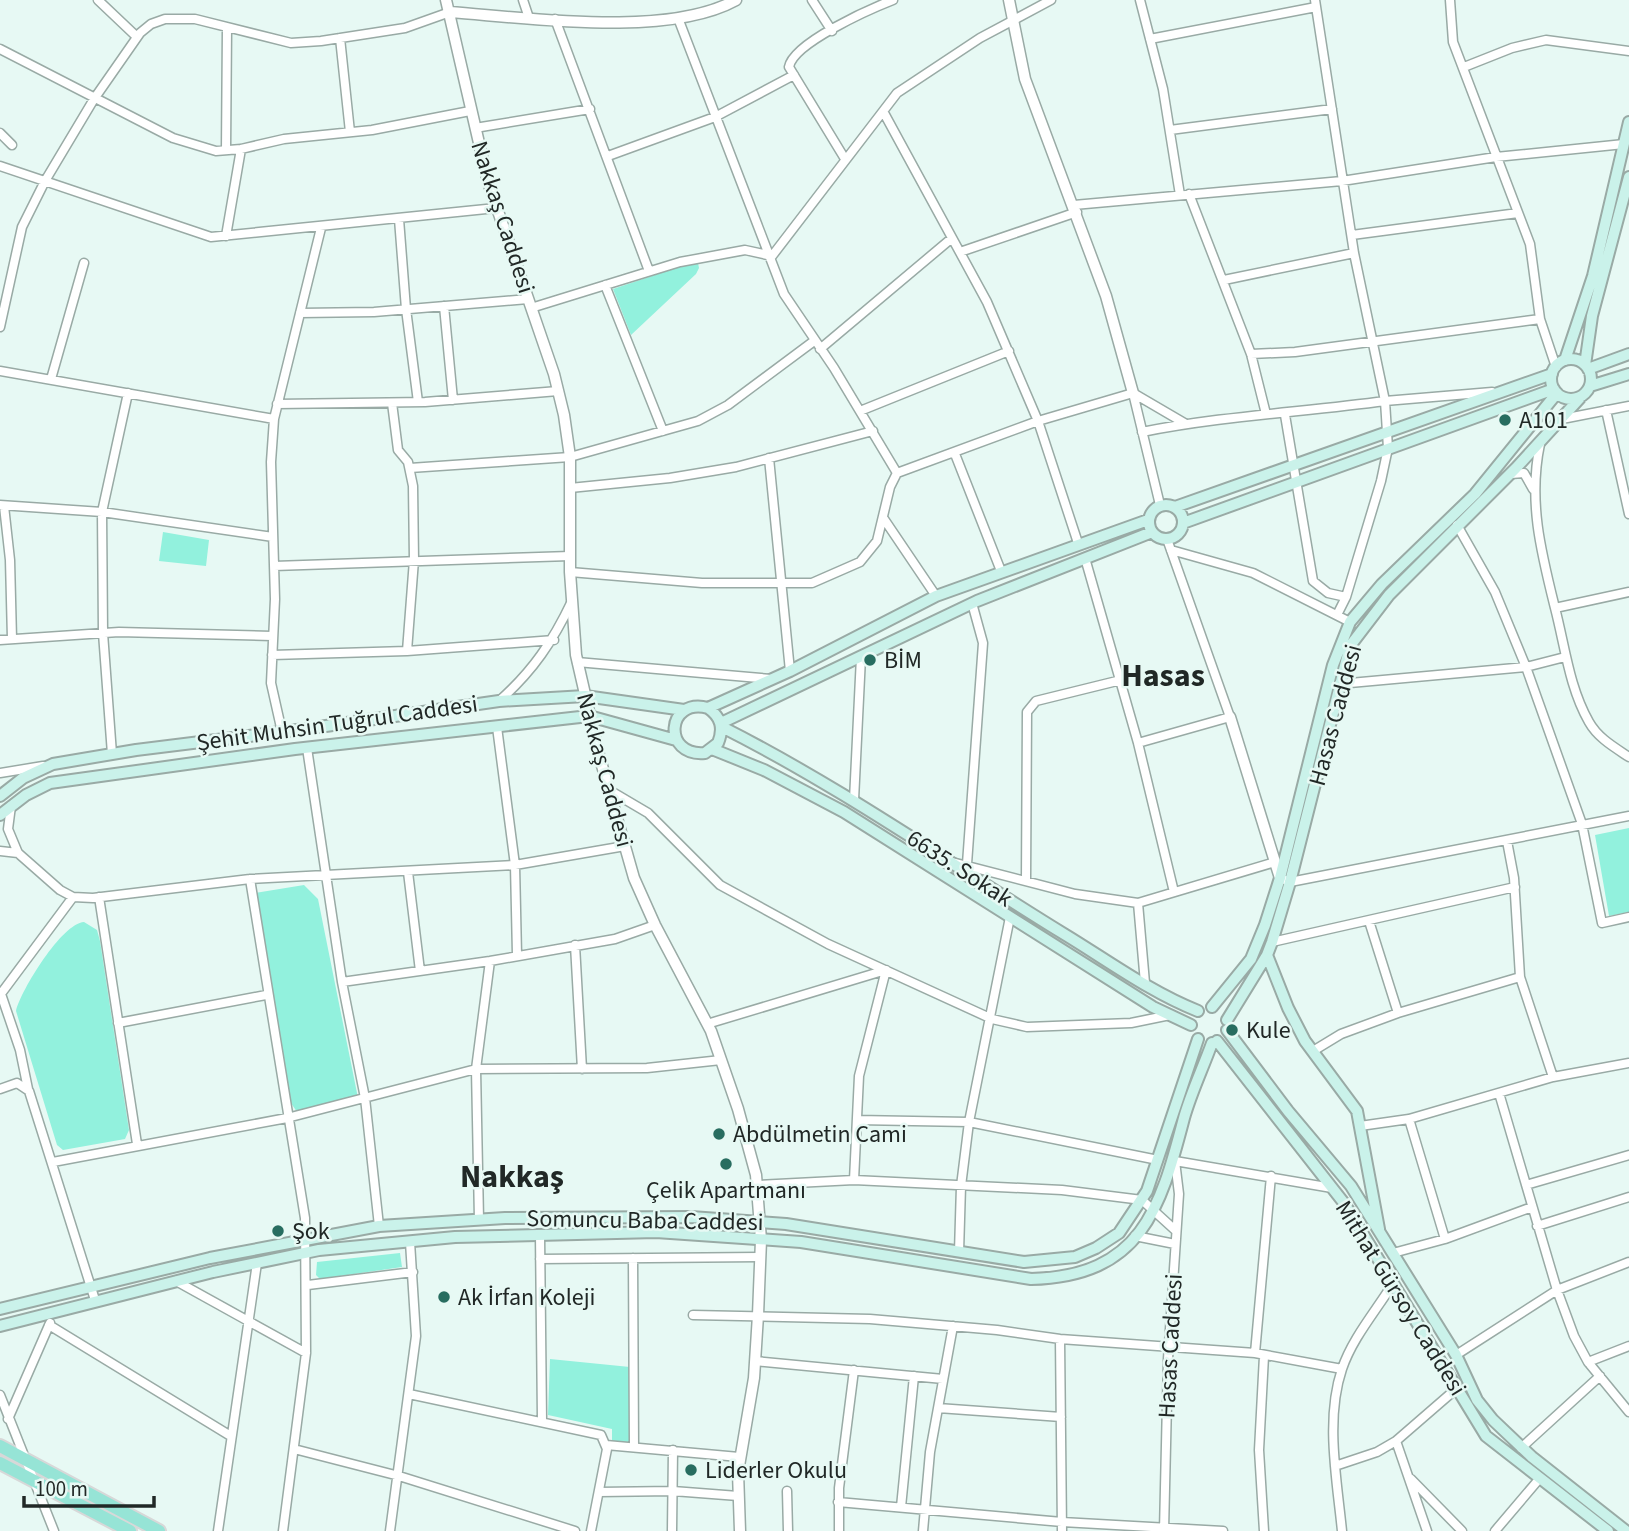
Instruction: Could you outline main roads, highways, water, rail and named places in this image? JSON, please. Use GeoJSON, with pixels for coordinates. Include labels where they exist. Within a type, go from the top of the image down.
{"type":"FeatureCollection","features":[{"type":"Feature","properties":{"kind":"main road"},"geometry":{"type":"LineString","coordinates":[[1555,391],[1558,367],[1593,276],[1629,122]]}},
{"type":"Feature","properties":{"kind":"main road"},"geometry":{"type":"LineString","coordinates":[[1590,386],[1587,367],[1592,316],[1626,202],[1629,177]]}},
{"type":"Feature","properties":{"kind":"main road"},"geometry":{"type":"LineString","coordinates":[[1175,507],[1181,514],[1183,523],[1169,544],[1152,533],[1148,520],[1152,511],[1160,505],[1175,507],[1504,391],[1576,360],[1587,367],[1629,354]]}},
{"type":"Feature","properties":{"kind":"main road"},"geometry":{"type":"LineString","coordinates":[[1183,523],[1388,448],[1555,391],[1571,400],[1580,398],[1590,386],[1629,374]]}},
{"type":"Feature","properties":{"kind":"main road","name":"Hasas Caddesi"},"geometry":{"type":"LineString","coordinates":[[1227,1025],[1272,942],[1333,665],[1350,622],[1382,584],[1475,494],[1555,391]]}},
{"type":"Feature","properties":{"kind":"main road","name":"Hasas Caddesi"},"geometry":{"type":"LineString","coordinates":[[1212,1007],[1251,959],[1285,880],[1350,646],[1370,617],[1580,398]]}},
{"type":"Feature","properties":{"kind":"main road"},"geometry":{"type":"LineString","coordinates":[[708,708],[721,725],[718,743],[712,749],[696,754],[681,747],[676,740],[674,724],[684,710],[691,707],[708,708],[790,671],[936,596],[1148,520]]}},
{"type":"Feature","properties":{"kind":"main road"},"geometry":{"type":"LineString","coordinates":[[721,725],[972,603],[1152,533]]}},
{"type":"Feature","properties":{"kind":"main road","name":"Şehit Muhsin Tuğrul Caddesi"},"geometry":{"type":"LineString","coordinates":[[0,796],[23,778],[52,764],[499,701],[584,696],[684,710]]}},
{"type":"Feature","properties":{"kind":"main road","name":"Şehit Muhsin Tuğrul Caddesi"},"geometry":{"type":"LineString","coordinates":[[0,815],[26,795],[50,783],[307,748],[589,716],[676,740]]}},
{"type":"Feature","properties":{"kind":"main road","name":"6635. Sokak"},"geometry":{"type":"LineString","coordinates":[[721,725],[854,800],[1145,984],[1198,1012]]}},
{"type":"Feature","properties":{"kind":"main road","name":"6635. Sokak"},"geometry":{"type":"LineString","coordinates":[[712,749],[764,770],[832,806],[1170,1015],[1191,1025]]}},
{"type":"Feature","properties":{"kind":"main road","name":"Mithat Gürsoy Caddesi"},"geometry":{"type":"LineString","coordinates":[[1267,955],[1288,1008],[1313,1051],[1357,1111],[1381,1238]]}},
{"type":"Feature","properties":{"kind":"main road"},"geometry":{"type":"LineString","coordinates":[[1212,1007],[1221,1011],[1227,1025],[1214,1042],[1198,1039],[1191,1025],[1198,1012],[1212,1007]]}},
{"type":"Feature","properties":{"kind":"main road","name":"Mithat Gürsoy Caddesi"},"geometry":{"type":"LineString","coordinates":[[1227,1025],[1288,1111],[1352,1186],[1381,1238],[1456,1355],[1477,1400],[1521,1448],[1626,1527]]}},
{"type":"Feature","properties":{"kind":"main road","name":"Somuncu Baba Caddesi"},"geometry":{"type":"LineString","coordinates":[[0,1309],[210,1258],[379,1226],[479,1220],[691,1217],[760,1222],[1024,1262],[1075,1257],[1097,1248],[1119,1233],[1142,1200],[1198,1039]]}},
{"type":"Feature","properties":{"kind":"main road","name":"Mithat Gürsoy Caddesi"},"geometry":{"type":"LineString","coordinates":[[1214,1042],[1332,1188],[1486,1436],[1608,1531]]}},
{"type":"Feature","properties":{"kind":"main road","name":"Somuncu Baba Caddesi"},"geometry":{"type":"LineString","coordinates":[[0,1326],[95,1300],[307,1252],[410,1242],[540,1235],[656,1233],[802,1242],[1031,1279],[1065,1278],[1096,1269],[1135,1236],[1155,1212],[1175,1161],[1185,1115],[1214,1042]]}},
{"type":"Feature","properties":{"kind":"main road"},"geometry":{"type":"LineString","coordinates":[[0,1446],[159,1531]]}},
{"type":"Feature","properties":{"kind":"main road"},"geometry":{"type":"LineString","coordinates":[[0,1463],[130,1531]]}},
{"type":"Feature","properties":{"kind":"place","name":"A101"},"geometry":{"type":"Point","coordinates":[1505,420]}},
{"type":"Feature","properties":{"kind":"place","name":"BİM"},"geometry":{"type":"Point","coordinates":[870,660]}},
{"type":"Feature","properties":{"kind":"place","name":"Kule"},"geometry":{"type":"Point","coordinates":[1232,1030]}},
{"type":"Feature","properties":{"kind":"place","name":"Abdülmetin Cami"},"geometry":{"type":"Point","coordinates":[719,1134]}},
{"type":"Feature","properties":{"kind":"place","name":"Çelik Apartmanı"},"geometry":{"type":"Point","coordinates":[726,1164]}},
{"type":"Feature","properties":{"kind":"place","name":"Şok"},"geometry":{"type":"Point","coordinates":[278,1231]}},
{"type":"Feature","properties":{"kind":"place","name":"Ak İrfan Koleji"},"geometry":{"type":"Point","coordinates":[444,1297]}},
{"type":"Feature","properties":{"kind":"place","name":"Liderler Okulu"},"geometry":{"type":"Point","coordinates":[691,1470]}},
{"type":"Feature","properties":{"kind":"district","name":"Hasas"},"geometry":{"type":"Point","coordinates":[1163,675]}},
{"type":"Feature","properties":{"kind":"district","name":"Nakkaş"},"geometry":{"type":"Point","coordinates":[512,1176]}}]}
